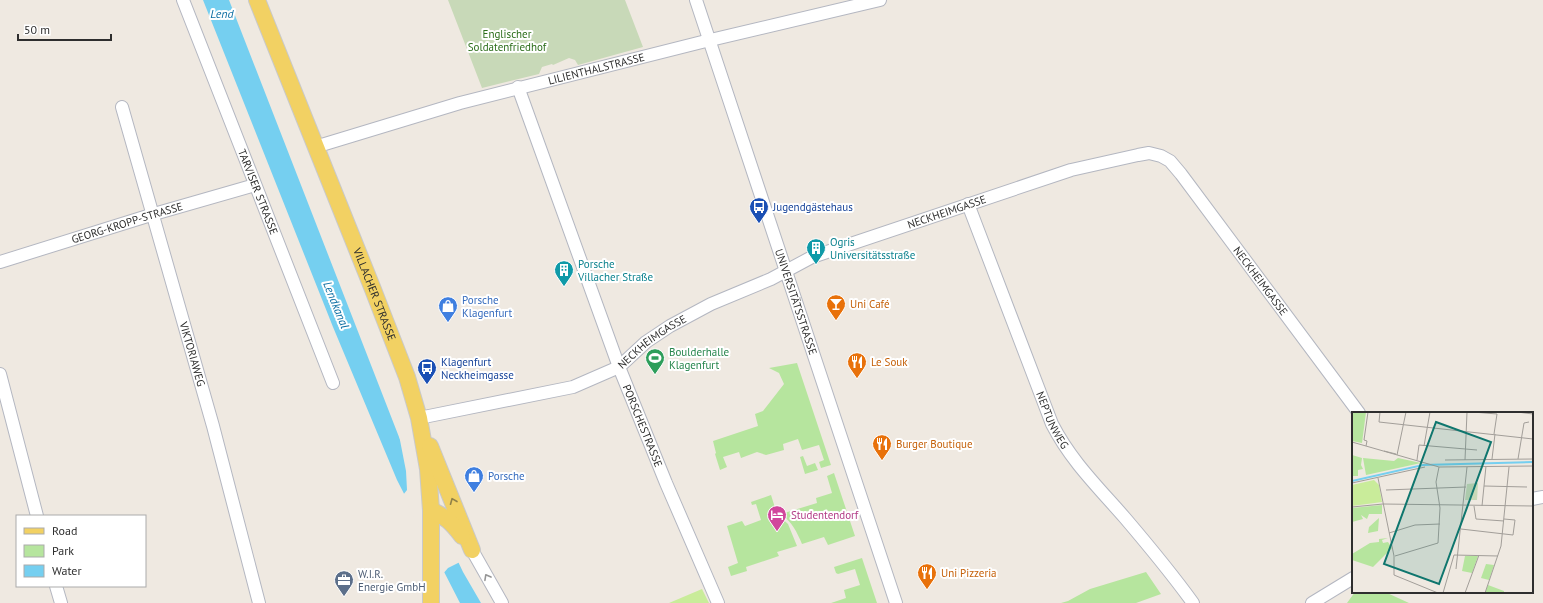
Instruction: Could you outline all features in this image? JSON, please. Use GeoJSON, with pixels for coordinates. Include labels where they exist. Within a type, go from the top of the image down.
{"type":"FeatureCollection","features":[{"type":"Feature","properties":{"kind":"main road","name":"VILLACHER STRASSE"},"geometry":{"type":"LineString","coordinates":[[257,0],[404,370],[419,418],[428,470],[431,510],[431,603]]}},
{"type":"Feature","properties":{"kind":"main road"},"geometry":{"type":"LineString","coordinates":[[419,418],[472,550]]}},
{"type":"Feature","properties":{"kind":"main road"},"geometry":{"type":"LineString","coordinates":[[431,510],[443,516],[453,524],[472,550]]}},
{"type":"Feature","properties":{"kind":"street","name":"TARVISER STRASSE"},"geometry":{"type":"LineString","coordinates":[[183,0],[254,185],[333,383]]}},
{"type":"Feature","properties":{"kind":"street","name":"UNIVERSITÄTSSTRASSE"},"geometry":{"type":"LineString","coordinates":[[696,0],[896,603]]}},
{"type":"Feature","properties":{"kind":"street","name":"LILIENTHALSTRASSE"},"geometry":{"type":"LineString","coordinates":[[316,147],[460,103],[709,40],[880,0]]}},
{"type":"Feature","properties":{"kind":"street","name":"PORSCHESTRASSE"},"geometry":{"type":"LineString","coordinates":[[518,88],[619,367],[666,483],[718,603]]}},
{"type":"Feature","properties":{"kind":"street","name":"VIKTORIAWEG"},"geometry":{"type":"LineString","coordinates":[[122,106],[154,214],[213,426],[259,603]]}},
{"type":"Feature","properties":{"kind":"street","name":"NECKHEIMGASSE"},"geometry":{"type":"LineString","coordinates":[[419,418],[573,387],[619,367],[646,342],[670,326],[712,304],[771,279],[786,269],[812,256],[1071,170],[1149,153],[1161,156],[1170,161],[1181,174],[1358,412]]}},
{"type":"Feature","properties":{"kind":"street","name":"GEORG-KROPP-STRASSE"},"geometry":{"type":"LineString","coordinates":[[0,262],[154,214],[254,185]]}},
{"type":"Feature","properties":{"kind":"street","name":"NEPTUNWEG"},"geometry":{"type":"LineString","coordinates":[[968,204],[1050,418],[1061,441],[1076,463],[1126,519],[1193,603]]}},
{"type":"Feature","properties":{"kind":"street"},"geometry":{"type":"LineString","coordinates":[[0,374],[37,515]]}},
{"type":"Feature","properties":{"kind":"street"},"geometry":{"type":"LineString","coordinates":[[1533,499],[1543,497]]}},
{"type":"Feature","properties":{"kind":"street"},"geometry":{"type":"LineString","coordinates":[[472,550],[502,603]]}},
{"type":"Feature","properties":{"kind":"street"},"geometry":{"type":"LineString","coordinates":[[1312,603],[1352,579]]}},
{"type":"Feature","properties":{"kind":"street"},"geometry":{"type":"LineString","coordinates":[[56,587],[60,603]]}},
{"type":"Feature","properties":{"kind":"green space","name":"Englischer Soldatenfriedhof"},"geometry":{"type":"Polygon","coordinates":[[[448,0],[625,0],[643,47],[578,65],[575,60],[569,58],[553,65],[542,67],[539,74],[482,88],[448,0]]]}},
{"type":"Feature","properties":{"kind":"green space"},"geometry":{"type":"Polygon","coordinates":[[[797,363],[831,465],[821,468],[819,462],[824,460],[819,445],[802,450],[798,439],[783,444],[784,450],[766,455],[757,452],[741,458],[739,452],[723,457],[727,467],[720,470],[713,441],[758,426],[755,414],[763,411],[784,384],[779,373],[769,368],[797,363]]]}},
{"type":"Feature","properties":{"kind":"green space"},"geometry":{"type":"Polygon","coordinates":[[[803,456],[807,466],[815,463],[818,470],[805,474],[800,457],[803,456]]]}},
{"type":"Feature","properties":{"kind":"green space"},"geometry":{"type":"Polygon","coordinates":[[[834,473],[855,536],[828,545],[824,537],[802,544],[794,528],[781,514],[817,503],[816,498],[832,493],[827,476],[834,473]]]}},
{"type":"Feature","properties":{"kind":"green space"},"geometry":{"type":"Polygon","coordinates":[[[771,495],[777,514],[788,524],[797,546],[777,552],[779,556],[746,567],[747,571],[731,576],[728,567],[738,563],[727,526],[742,521],[745,526],[761,520],[756,504],[752,505],[751,502],[771,495]]]}},
{"type":"Feature","properties":{"kind":"green space"},"geometry":{"type":"Polygon","coordinates":[[[862,558],[877,603],[831,603],[846,598],[844,590],[860,585],[855,569],[838,574],[836,573],[834,567],[862,558]]]}},
{"type":"Feature","properties":{"kind":"green space"},"geometry":{"type":"Polygon","coordinates":[[[1146,572],[1161,594],[1136,603],[1061,603],[1068,601],[1090,589],[1146,572]]]}},
{"type":"Feature","properties":{"kind":"green space"},"geometry":{"type":"Polygon","coordinates":[[[702,589],[709,603],[669,603],[702,589]]]}},
{"type":"Feature","properties":{"kind":"green space"},"geometry":{"type":"Polygon","coordinates":[[[1354,593],[1387,593],[1409,603],[1347,603],[1354,593]]]}},
{"type":"Feature","properties":{"kind":"water","name":"Lend"},"geometry":{"type":"Polygon","coordinates":[[[203,0],[229,0],[399,437],[463,572],[481,603],[460,603],[397,480],[333,327],[203,0]]]}},
{"type":"Feature","properties":{"kind":"pier"},"geometry":{"type":"Polygon","coordinates":[[[398,430],[460,562],[448,568],[442,575],[403,495],[407,490],[406,471],[398,430]]]}},
{"type":"Feature","properties":{"kind":"place","name":"Jugendgästehaus"},"geometry":{"type":"Point","coordinates":[759,224]}},
{"type":"Feature","properties":{"kind":"place","name":"Ogris Universitätsstraße"},"geometry":{"type":"Point","coordinates":[816,265]}},
{"type":"Feature","properties":{"kind":"place","name":"Porsche Villacher Straße"},"geometry":{"type":"Point","coordinates":[564,287]}},
{"type":"Feature","properties":{"kind":"place","name":"Uni Café"},"geometry":{"type":"Point","coordinates":[836,321]}},
{"type":"Feature","properties":{"kind":"place","name":"Porsche Klagenfurt"},"geometry":{"type":"Point","coordinates":[448,323]}},
{"type":"Feature","properties":{"kind":"place","name":"Boulderhalle Klagenfurt"},"geometry":{"type":"Point","coordinates":[655,375]}},
{"type":"Feature","properties":{"kind":"place","name":"Le Souk"},"geometry":{"type":"Point","coordinates":[857,379]}},
{"type":"Feature","properties":{"kind":"place","name":"Klagenfurt Neckheimgasse"},"geometry":{"type":"Point","coordinates":[427,385]}},
{"type":"Feature","properties":{"kind":"place","name":"Burger Boutique"},"geometry":{"type":"Point","coordinates":[882,461]}},
{"type":"Feature","properties":{"kind":"place","name":"Porsche"},"geometry":{"type":"Point","coordinates":[474,493]}},
{"type":"Feature","properties":{"kind":"place","name":"Studentendorf"},"geometry":{"type":"Point","coordinates":[777,532]}},
{"type":"Feature","properties":{"kind":"place","name":"Uni Pizzeria"},"geometry":{"type":"Point","coordinates":[927,590]}},
{"type":"Feature","properties":{"kind":"place","name":"W.I.R. Energie GmbH"},"geometry":{"type":"Point","coordinates":[344,597]}},
{"type":"Feature","properties":{"kind":"water label","name":"Lendkanal"},"geometry":{"type":"Point","coordinates":[336,305]}}]}
